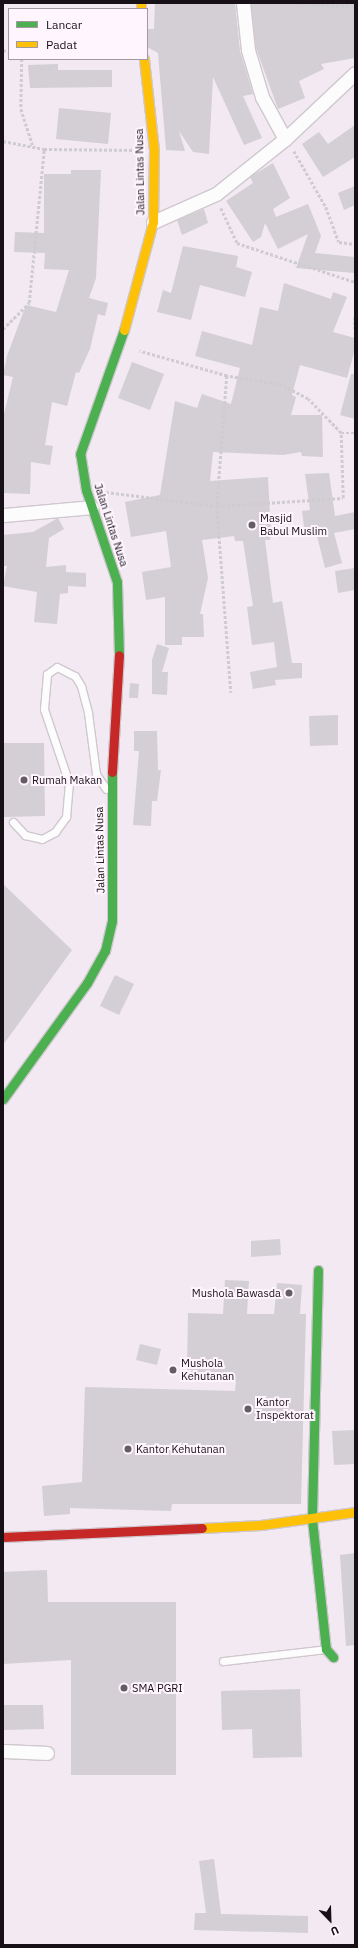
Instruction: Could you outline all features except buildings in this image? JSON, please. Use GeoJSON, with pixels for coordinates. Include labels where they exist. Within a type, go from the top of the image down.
{"type":"FeatureCollection","features":[{"type":"Feature","properties":{"kind":"main road","name":"Jalan Lintas Nusa"},"geometry":{"type":"LineString","coordinates":[[3,1099],[87,983],[105,951],[112,921],[111,798],[120,640],[117,582],[108,547],[86,490],[80,465],[83,443],[120,346],[153,222],[154,150],[144,60]]}},
{"type":"Feature","properties":{"kind":"main road"},"geometry":{"type":"LineString","coordinates":[[318,1270],[312,1519],[326,1649],[333,1657]]}},
{"type":"Feature","properties":{"kind":"main road"},"geometry":{"type":"LineString","coordinates":[[3,1537],[261,1526],[355,1512]]}},
{"type":"Feature","properties":{"kind":"street"},"geometry":{"type":"LineString","coordinates":[[243,3],[248,50],[262,97],[285,139]]}},
{"type":"Feature","properties":{"kind":"street"},"geometry":{"type":"LineString","coordinates":[[153,222],[216,194],[285,139],[355,73]]}},
{"type":"Feature","properties":{"kind":"street"},"geometry":{"type":"LineString","coordinates":[[3,515],[92,507]]}},
{"type":"Feature","properties":{"kind":"street"},"geometry":{"type":"LineString","coordinates":[[3,1751],[47,1753]]}},
{"type":"Feature","properties":{"kind":"lane"},"geometry":{"type":"LineString","coordinates":[[13,822],[25,835],[42,839],[55,832],[66,817],[69,783],[44,709],[47,674],[57,667],[75,676],[81,686],[88,713],[96,774],[111,798]]}},
{"type":"Feature","properties":{"kind":"lane"},"geometry":{"type":"LineString","coordinates":[[223,1660],[326,1649]]}},
{"type":"Feature","properties":{"kind":"path"},"geometry":{"type":"LineString","coordinates":[[296,3],[355,6]]}},
{"type":"Feature","properties":{"kind":"path"},"geometry":{"type":"LineString","coordinates":[[22,60],[21,109],[33,148]]}},
{"type":"Feature","properties":{"kind":"path"},"geometry":{"type":"LineString","coordinates":[[285,139],[326,207],[339,242],[355,244]]}},
{"type":"Feature","properties":{"kind":"path"},"geometry":{"type":"LineString","coordinates":[[3,141],[44,149],[154,150]]}},
{"type":"Feature","properties":{"kind":"path"},"geometry":{"type":"LineString","coordinates":[[3,330],[29,303],[44,149]]}},
{"type":"Feature","properties":{"kind":"path"},"geometry":{"type":"LineString","coordinates":[[216,194],[230,235],[236,243],[355,282]]}},
{"type":"Feature","properties":{"kind":"path"},"geometry":{"type":"LineString","coordinates":[[355,317],[355,329]]}},
{"type":"Feature","properties":{"kind":"path"},"geometry":{"type":"LineString","coordinates":[[86,490],[217,506],[343,498],[341,433],[308,399],[282,385],[227,376],[120,346]]}},
{"type":"Feature","properties":{"kind":"path"},"geometry":{"type":"LineString","coordinates":[[227,376],[217,506],[231,692]]}},
{"type":"Feature","properties":{"kind":"path"},"geometry":{"type":"LineString","coordinates":[[341,433],[355,433]]}},
{"type":"Feature","properties":{"kind":"traffic: fast"},"geometry":{"type":"LineString","coordinates":[[119,655],[117,582],[86,490],[80,454],[124,330]]}},
{"type":"Feature","properties":{"kind":"traffic: fast"},"geometry":{"type":"LineString","coordinates":[[3,1099],[87,983],[105,951],[112,921],[112,772]]}},
{"type":"Feature","properties":{"kind":"traffic: fast"},"geometry":{"type":"LineString","coordinates":[[318,1270],[312,1519],[326,1649],[333,1657]]}},
{"type":"Feature","properties":{"kind":"traffic: slow"},"geometry":{"type":"LineString","coordinates":[[141,3],[141,8]]}},
{"type":"Feature","properties":{"kind":"traffic: slow"},"geometry":{"type":"LineString","coordinates":[[124,330],[153,222],[154,150],[144,60]]}},
{"type":"Feature","properties":{"kind":"traffic: slow"},"geometry":{"type":"LineString","coordinates":[[202,1528],[261,1525],[355,1512]]}},
{"type":"Feature","properties":{"kind":"traffic: jam"},"geometry":{"type":"LineString","coordinates":[[112,772],[119,655]]}},
{"type":"Feature","properties":{"kind":"traffic: jam"},"geometry":{"type":"LineString","coordinates":[[3,1537],[202,1528]]}},
{"type":"Feature","properties":{"kind":"place","name":"Masjid Babul Muslim"},"geometry":{"type":"Point","coordinates":[252,525]}},
{"type":"Feature","properties":{"kind":"place","name":"Rumah Makan"},"geometry":{"type":"Point","coordinates":[24,780]}},
{"type":"Feature","properties":{"kind":"place","name":"Mushola Bawasda"},"geometry":{"type":"Point","coordinates":[289,1293]}},
{"type":"Feature","properties":{"kind":"place","name":"Mushola Kehutanan"},"geometry":{"type":"Point","coordinates":[173,1370]}},
{"type":"Feature","properties":{"kind":"place","name":"Kantor Inspektorat"},"geometry":{"type":"Point","coordinates":[248,1409]}},
{"type":"Feature","properties":{"kind":"place","name":"Kantor Kehutanan"},"geometry":{"type":"Point","coordinates":[128,1449]}},
{"type":"Feature","properties":{"kind":"place","name":"SMA PGRI"},"geometry":{"type":"Point","coordinates":[124,1688]}}]}
